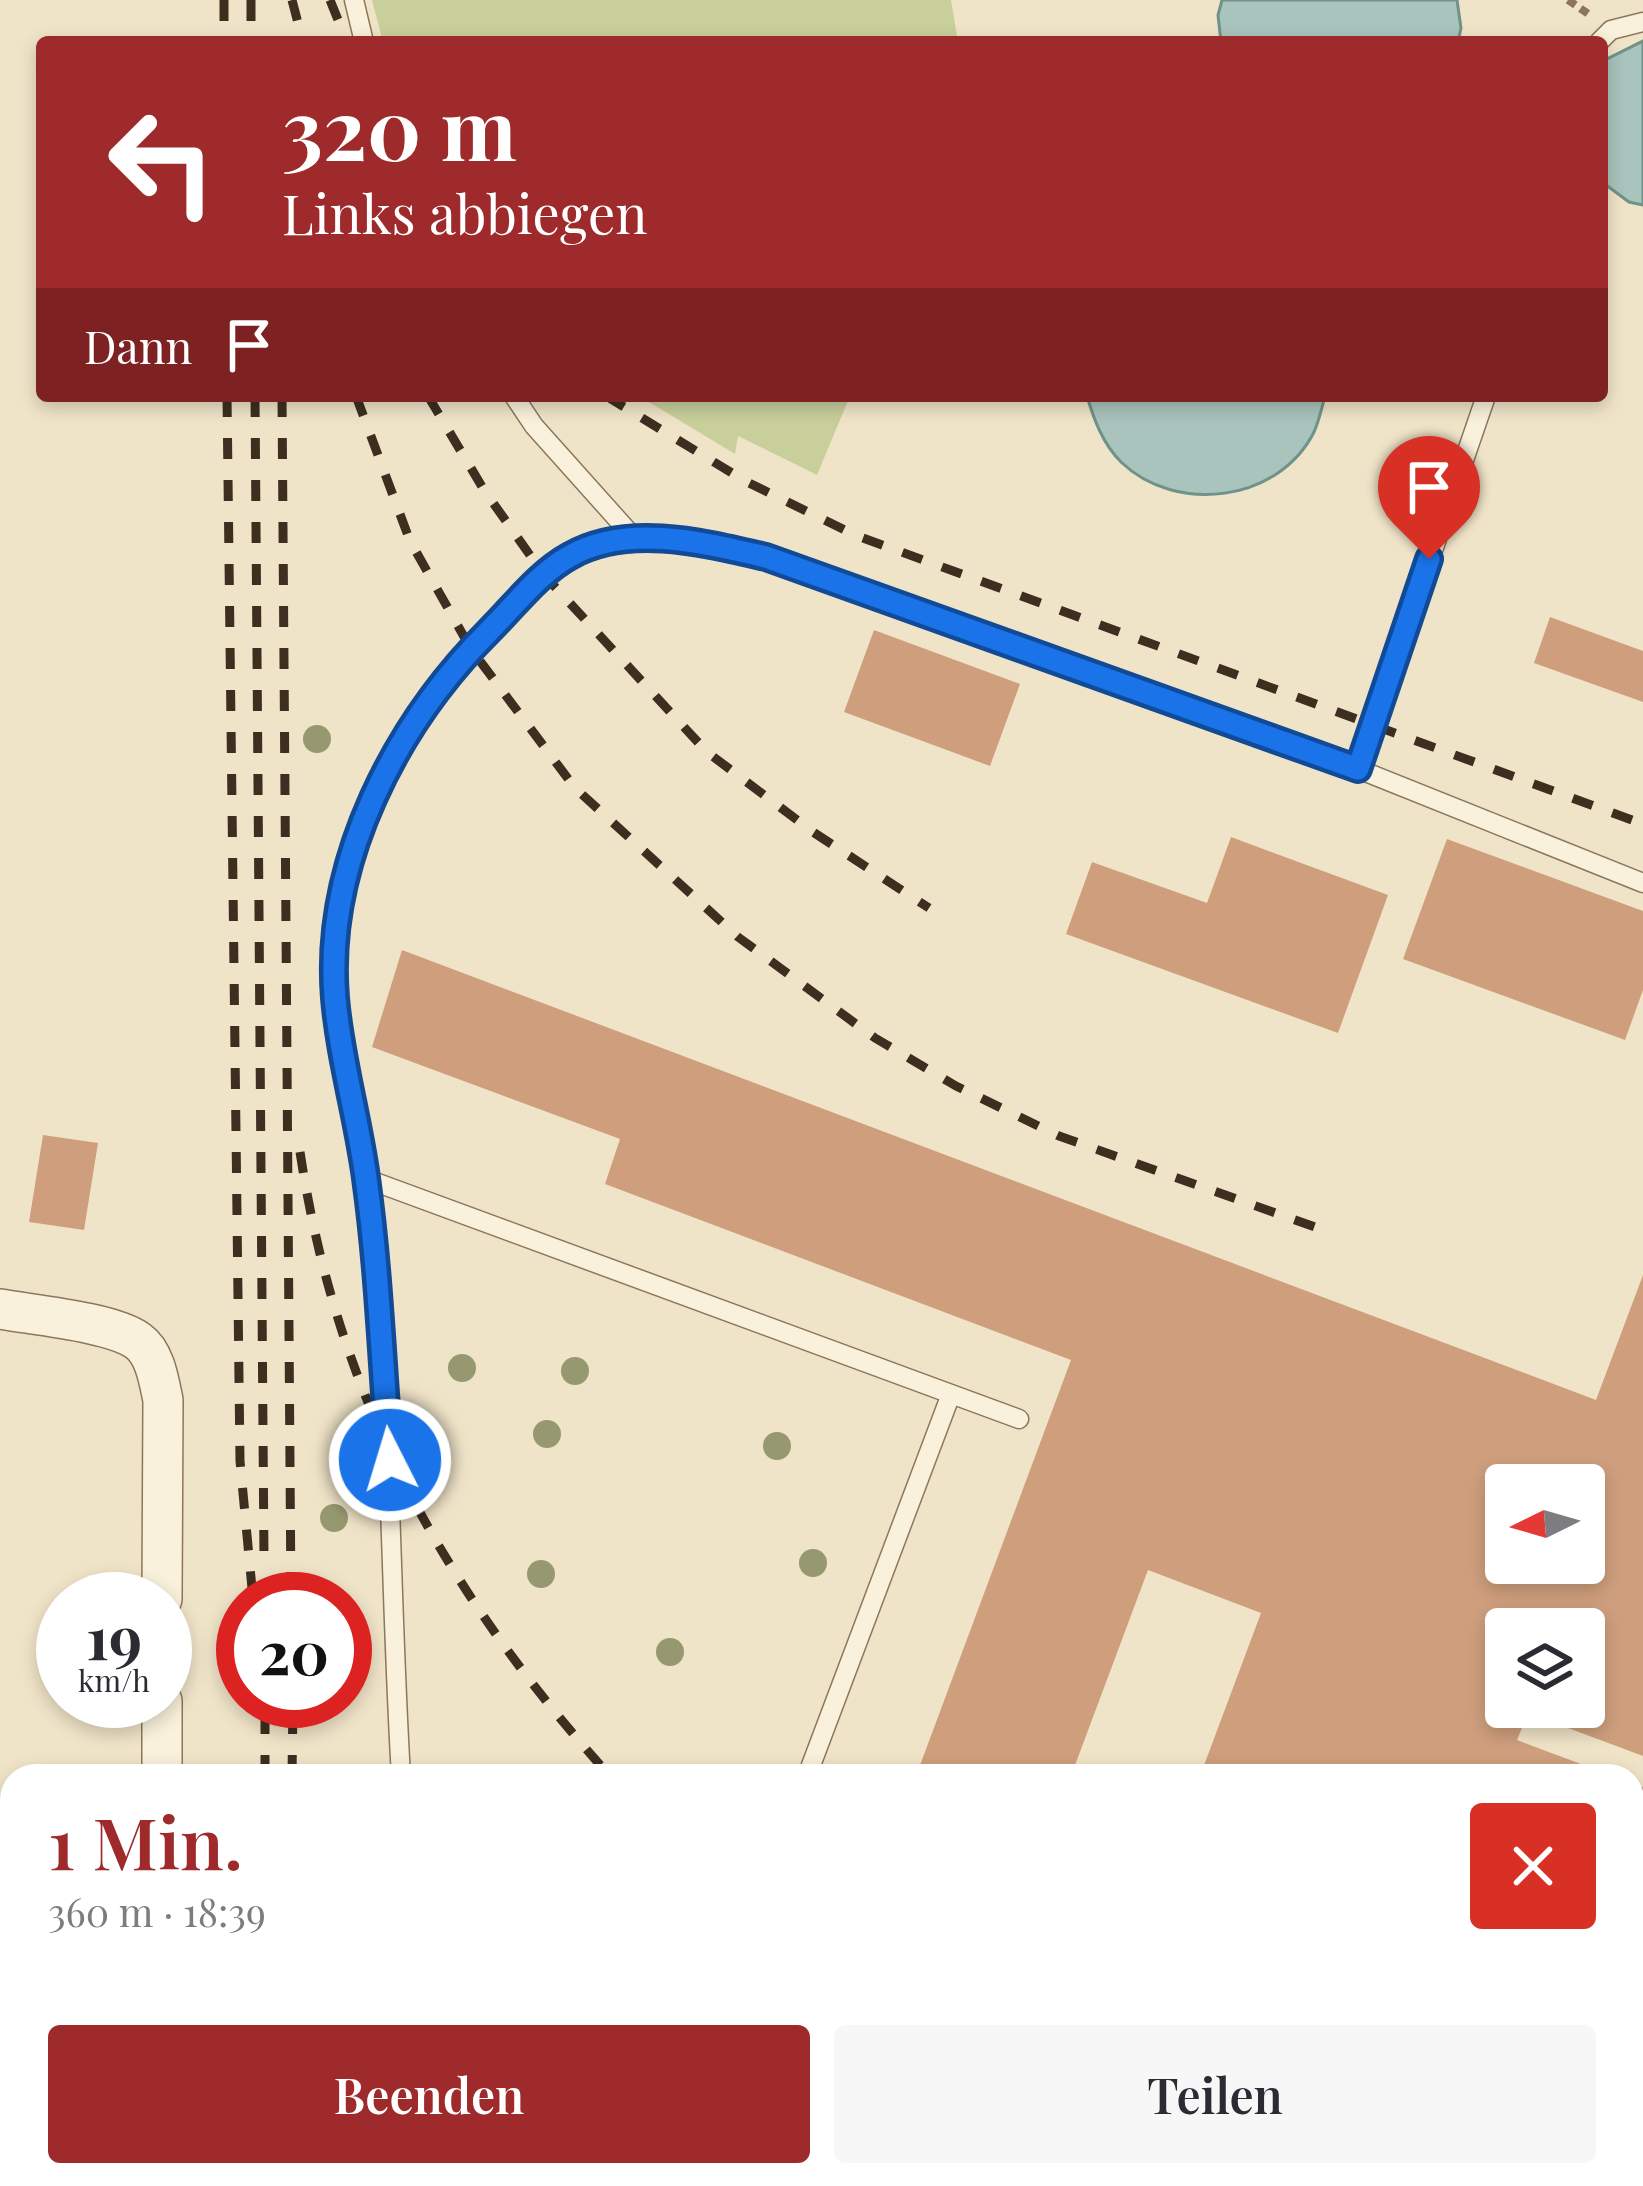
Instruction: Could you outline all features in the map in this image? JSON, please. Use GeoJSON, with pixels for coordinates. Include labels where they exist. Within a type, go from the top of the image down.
{"type":"FeatureCollection","features":[{"type":"Feature","properties":{"kind":"street"},"geometry":{"type":"LineString","coordinates":[[0,1309],[94,1326],[139,1341],[157,1370],[163,1400],[162,1572]]}},
{"type":"Feature","properties":{"kind":"street"},"geometry":{"type":"LineString","coordinates":[[162,1728],[162,1764]]}},
{"type":"Feature","properties":{"kind":"lane"},"geometry":{"type":"LineString","coordinates":[[354,0],[363,36]]}},
{"type":"Feature","properties":{"kind":"lane"},"geometry":{"type":"LineString","coordinates":[[1605,36],[1643,22]]}},
{"type":"Feature","properties":{"kind":"lane"},"geometry":{"type":"LineString","coordinates":[[518,402],[534,427],[636,540]]}},
{"type":"Feature","properties":{"kind":"lane"},"geometry":{"type":"LineString","coordinates":[[1358,769],[1484,402]]}},
{"type":"Feature","properties":{"kind":"lane"},"geometry":{"type":"LineString","coordinates":[[401,1764],[390,1460],[367,1179],[334,997],[339,912],[362,820],[398,750],[471,649],[568,557],[599,542],[636,540],[704,542],[766,557],[1358,769],[1643,883]]}},
{"type":"Feature","properties":{"kind":"lane"},"geometry":{"type":"LineString","coordinates":[[367,1179],[1019,1419]]}},
{"type":"Feature","properties":{"kind":"lane"},"geometry":{"type":"LineString","coordinates":[[812,1764],[951,1394]]}},
{"type":"Feature","properties":{"kind":"green space"},"geometry":{"type":"Polygon","coordinates":[[[372,0],[951,0],[957,36],[381,36],[372,0]]]}},
{"type":"Feature","properties":{"kind":"green space"},"geometry":{"type":"Polygon","coordinates":[[[649,402],[847,402],[817,475],[738,436],[735,454],[649,402]]]}},
{"type":"Feature","properties":{"kind":"water"},"geometry":{"type":"Polygon","coordinates":[[[1222,0],[1457,0],[1461,28],[1459,36],[1220,36],[1222,0]]]}},
{"type":"Feature","properties":{"kind":"water"},"geometry":{"type":"Polygon","coordinates":[[[1643,41],[1643,205],[1629,202],[1608,186],[1608,58],[1643,41]]]}},
{"type":"Feature","properties":{"kind":"water"},"geometry":{"type":"Polygon","coordinates":[[[1089,402],[1323,402],[1314,432],[1298,456],[1277,474],[1225,493],[1169,490],[1144,479],[1121,462],[1100,431],[1089,402]]]}},
{"type":"Feature","properties":{"kind":"building"},"geometry":{"type":"Polygon","coordinates":[[[1550,617],[1643,651],[1643,702],[1534,663],[1550,617]]]}},
{"type":"Feature","properties":{"kind":"building"},"geometry":{"type":"Polygon","coordinates":[[[874,630],[1020,684],[990,766],[844,712],[874,630]]]}},
{"type":"Feature","properties":{"kind":"building"},"geometry":{"type":"Polygon","coordinates":[[[1231,837],[1388,895],[1338,1033],[1066,934],[1092,862],[1207,903],[1231,837]]]}},
{"type":"Feature","properties":{"kind":"building"},"geometry":{"type":"Polygon","coordinates":[[[1447,839],[1643,911],[1643,990],[1625,1040],[1403,959],[1447,839]]]}},
{"type":"Feature","properties":{"kind":"building"},"geometry":{"type":"Polygon","coordinates":[[[402,950],[1596,1400],[1643,1275],[1643,1756],[1568,1728],[1605,1728],[1605,1608],[1485,1608],[1485,1728],[1522,1728],[1517,1740],[1581,1764],[1204,1764],[1261,1613],[1148,1570],[1075,1764],[920,1764],[1071,1360],[605,1184],[620,1139],[372,1047],[402,950]]]}},
{"type":"Feature","properties":{"kind":"building"},"geometry":{"type":"Polygon","coordinates":[[[43,1135],[98,1143],[84,1230],[29,1222],[43,1135]]]}},
{"type":"Feature","properties":{"kind":"railway"},"geometry":{"type":"LineString","coordinates":[[224,0],[224,36]]}},
{"type":"Feature","properties":{"kind":"railway"},"geometry":{"type":"LineString","coordinates":[[251,0],[251,36]]}},
{"type":"Feature","properties":{"kind":"railway"},"geometry":{"type":"LineString","coordinates":[[292,0],[301,36]]}},
{"type":"Feature","properties":{"kind":"railway"},"geometry":{"type":"LineString","coordinates":[[330,0],[345,36]]}},
{"type":"Feature","properties":{"kind":"railway"},"geometry":{"type":"LineString","coordinates":[[227,402],[240,1461],[250,1572]]}},
{"type":"Feature","properties":{"kind":"railway"},"geometry":{"type":"LineString","coordinates":[[255,402],[264,1560]]}},
{"type":"Feature","properties":{"kind":"railway"},"geometry":{"type":"LineString","coordinates":[[282,402],[291,1572]]}},
{"type":"Feature","properties":{"kind":"railway"},"geometry":{"type":"LineString","coordinates":[[358,402],[410,541],[471,649],[575,788],[738,937],[875,1038],[956,1086],[1059,1136],[1332,1233]]}},
{"type":"Feature","properties":{"kind":"railway"},"geometry":{"type":"LineString","coordinates":[[432,402],[484,490],[544,575],[707,752],[813,832],[929,908]]}},
{"type":"Feature","properties":{"kind":"railway"},"geometry":{"type":"LineString","coordinates":[[616,402],[745,481],[855,535],[1643,824]]}},
{"type":"Feature","properties":{"kind":"railway"},"geometry":{"type":"LineString","coordinates":[[300,1152],[317,1242],[341,1328],[407,1488],[497,1636],[600,1764]]}},
{"type":"Feature","properties":{"kind":"railway"},"geometry":{"type":"LineString","coordinates":[[265,1728],[265,1764]]}},
{"type":"Feature","properties":{"kind":"railway"},"geometry":{"type":"LineString","coordinates":[[292,1764],[293,1728]]}},
{"type":"Feature","properties":{"kind":"route"},"geometry":{"type":"LineString","coordinates":[[390,1460],[367,1179],[334,997],[339,912],[362,820],[398,750],[471,649],[544,575],[599,542],[704,542],[766,557],[1358,769],[1429,559]]}}]}
